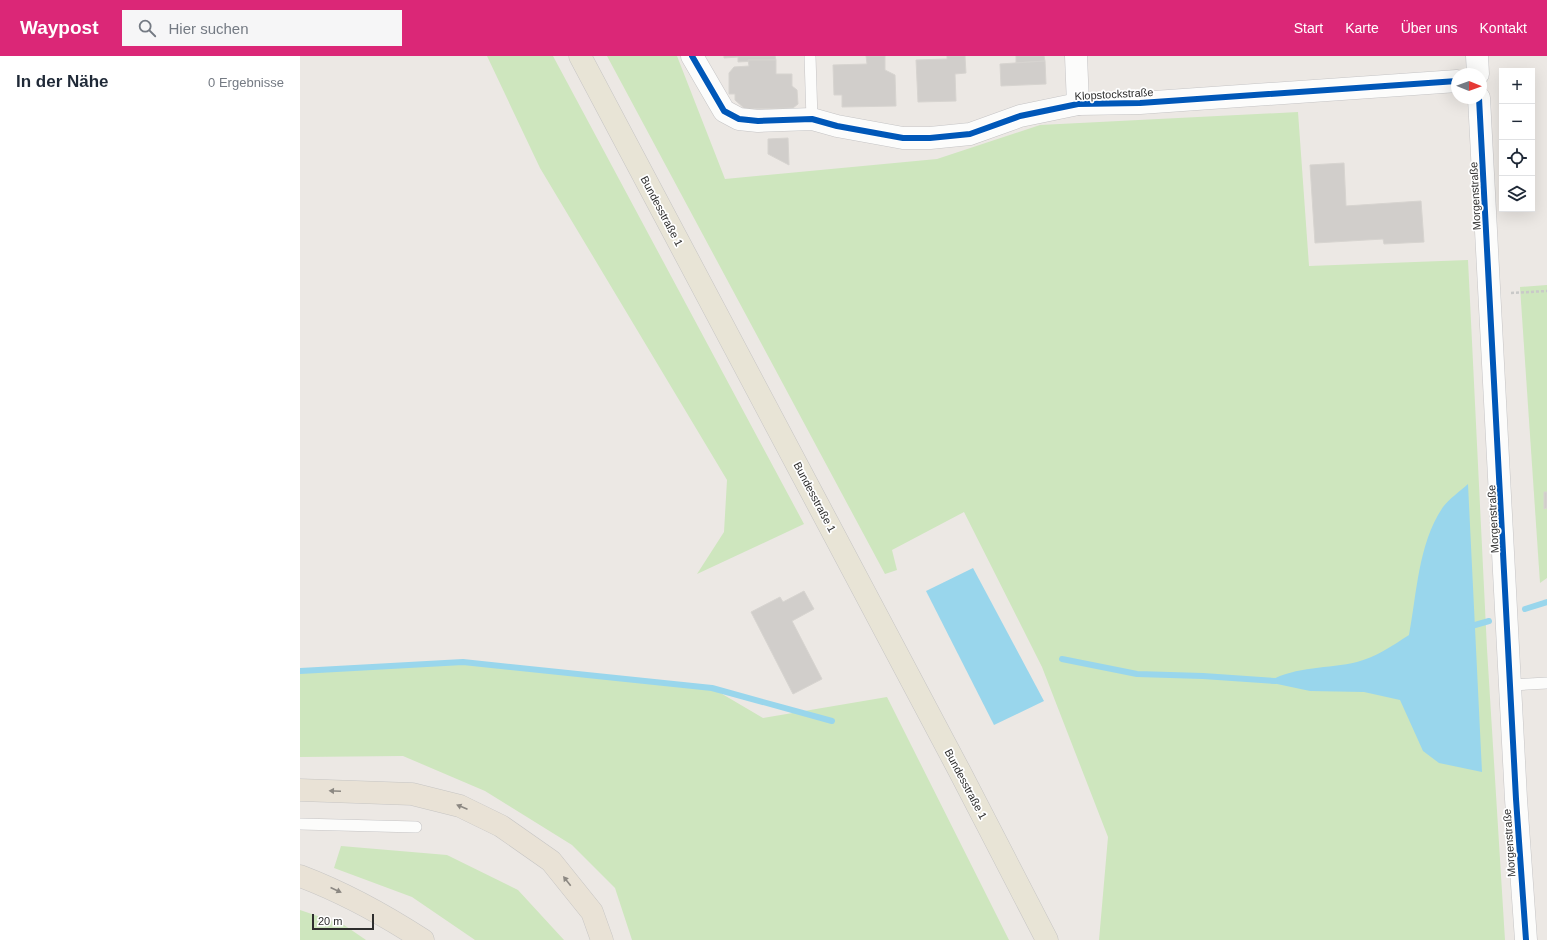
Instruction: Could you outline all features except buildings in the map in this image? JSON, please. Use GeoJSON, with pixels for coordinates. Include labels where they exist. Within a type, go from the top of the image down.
{"type":"FeatureCollection","features":[{"type":"Feature","properties":{"kind":"highway"},"geometry":{"type":"LineString","coordinates":[[300,790],[412,794],[460,806],[501,826],[551,861],[592,912],[602,940]]}},
{"type":"Feature","properties":{"kind":"highway"},"geometry":{"type":"LineString","coordinates":[[300,876],[334,889],[384,915],[423,940]]}},
{"type":"Feature","properties":{"kind":"main road","name":"Bundesstraße 1"},"geometry":{"type":"LineString","coordinates":[[580,56],[960,772],[1047,940]]}},
{"type":"Feature","properties":{"kind":"main road","name":"Klopstockstraße"},"geometry":{"type":"LineString","coordinates":[[692,56],[724,111],[739,119],[758,121],[812,119],[837,126],[903,138],[930,138],[970,134],[1020,116],[1078,104],[1140,103],[1451,82]]}},
{"type":"Feature","properties":{"kind":"main road"},"geometry":{"type":"LineString","coordinates":[[1076,56],[1078,104]]}},
{"type":"Feature","properties":{"kind":"main road"},"geometry":{"type":"LineString","coordinates":[[1477,56],[1478,68]]}},
{"type":"Feature","properties":{"kind":"main road","name":"Morgenstraße"},"geometry":{"type":"LineString","coordinates":[[1479,104],[1526,940]]}},
{"type":"Feature","properties":{"kind":"lane"},"geometry":{"type":"LineString","coordinates":[[810,56],[812,119]]}},
{"type":"Feature","properties":{"kind":"lane"},"geometry":{"type":"LineString","coordinates":[[1511,685],[1547,683]]}},
{"type":"Feature","properties":{"kind":"lane"},"geometry":{"type":"LineString","coordinates":[[300,824],[416,827]]}},
{"type":"Feature","properties":{"kind":"path"},"geometry":{"type":"LineString","coordinates":[[1490,294],[1547,291]]}},
{"type":"Feature","properties":{"kind":"green space"},"geometry":{"type":"Polygon","coordinates":[[[487,56],[553,56],[804,524],[697,574],[724,532],[727,480],[540,168],[487,56]]]}},
{"type":"Feature","properties":{"kind":"green space"},"geometry":{"type":"Polygon","coordinates":[[[607,56],[677,56],[725,179],[937,159],[1040,125],[1298,112],[1309,266],[1468,260],[1487,649],[1505,940],[1099,940],[1108,837],[1042,667],[964,512],[892,550],[897,570],[885,574],[607,56]]]}},
{"type":"Feature","properties":{"kind":"green space"},"geometry":{"type":"Polygon","coordinates":[[[1547,285],[1547,578],[1540,583],[1520,287],[1547,285]]]}},
{"type":"Feature","properties":{"kind":"green space"},"geometry":{"type":"Polygon","coordinates":[[[463,662],[712,688],[763,718],[887,697],[1009,940],[632,940],[615,888],[572,845],[485,791],[403,756],[300,757],[300,671],[463,662]]]}},
{"type":"Feature","properties":{"kind":"green space"},"geometry":{"type":"Polygon","coordinates":[[[341,846],[447,855],[518,890],[564,940],[475,940],[412,897],[334,868],[341,846]]]}},
{"type":"Feature","properties":{"kind":"green space"},"geometry":{"type":"Polygon","coordinates":[[[300,910],[344,925],[366,940],[300,940],[300,910]]]}},
{"type":"Feature","properties":{"kind":"water"},"geometry":{"type":"Polygon","coordinates":[[[1468,484],[1482,772],[1439,763],[1423,751],[1400,700],[1364,692],[1310,691],[1268,682],[1300,670],[1364,660],[1384,651],[1409,635],[1423,553],[1428,537],[1443,507],[1451,498],[1468,484]]]}},
{"type":"Feature","properties":{"kind":"water"},"geometry":{"type":"Polygon","coordinates":[[[973,568],[1044,701],[994,725],[926,591],[973,568]]]}},
{"type":"Feature","properties":{"kind":"waterway"},"geometry":{"type":"LineString","coordinates":[[1525,609],[1547,602]]}},
{"type":"Feature","properties":{"kind":"waterway"},"geometry":{"type":"LineString","coordinates":[[1468,627],[1489,621]]}},
{"type":"Feature","properties":{"kind":"waterway"},"geometry":{"type":"LineString","coordinates":[[1062,659],[1137,674],[1203,676],[1275,681]]}},
{"type":"Feature","properties":{"kind":"waterway"},"geometry":{"type":"LineString","coordinates":[[300,671],[463,662],[712,688],[832,721]]}},
{"type":"Feature","properties":{"kind":"cycle path"},"geometry":{"type":"LineString","coordinates":[[692,56],[724,111],[739,119],[758,121],[812,119],[837,126],[903,138],[930,138],[970,134],[1020,116],[1078,104],[1140,103],[1451,81]]}},
{"type":"Feature","properties":{"kind":"cycle path"},"geometry":{"type":"LineString","coordinates":[[1479,104],[1516,799],[1526,940]]}}]}
